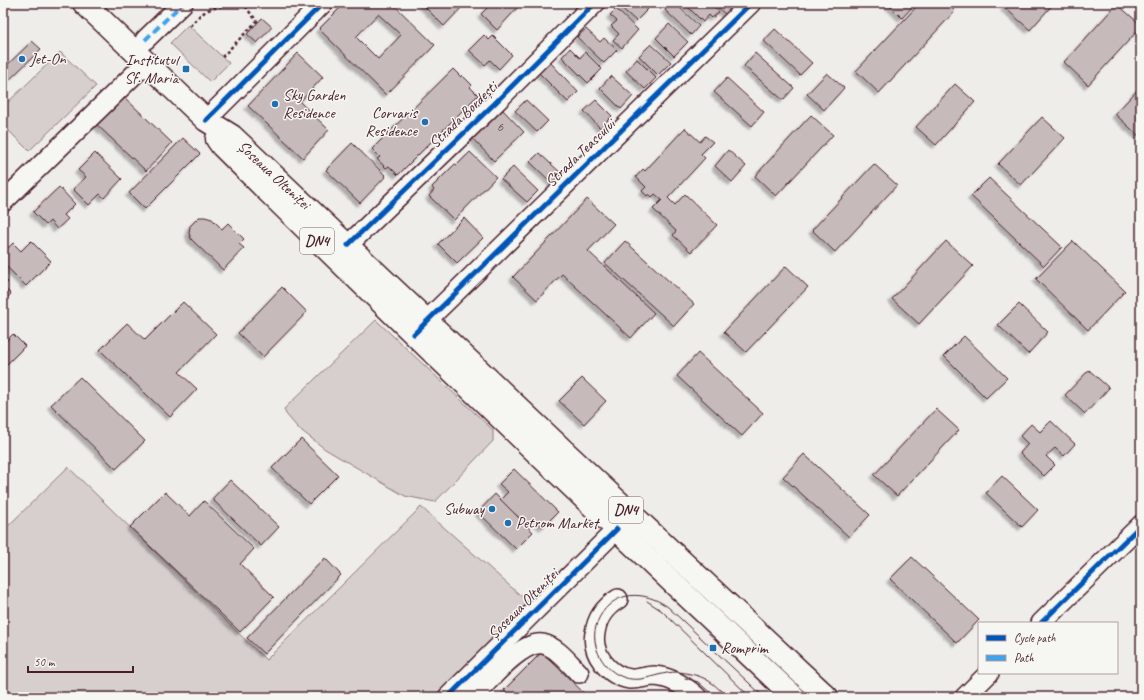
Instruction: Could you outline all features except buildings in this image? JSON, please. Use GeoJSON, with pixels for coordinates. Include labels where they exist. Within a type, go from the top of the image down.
{"type":"FeatureCollection","features":[{"type":"Feature","properties":{"kind":"main road","name":"Șoseaua Olteniței"},"geometry":{"type":"LineString","coordinates":[[84,3],[206,120],[232,136],[348,245],[420,327],[616,529],[794,697]]}},
{"type":"Feature","properties":{"kind":"main road","name":"Șoseaua Olteniței"},"geometry":{"type":"LineString","coordinates":[[206,120],[222,146],[420,327],[569,456],[827,697]]}},
{"type":"Feature","properties":{"kind":"street"},"geometry":{"type":"LineString","coordinates":[[145,40],[183,3]]}},
{"type":"Feature","properties":{"kind":"street"},"geometry":{"type":"LineString","coordinates":[[206,120],[322,3]]}},
{"type":"Feature","properties":{"kind":"street","name":"Strada Bordești"},"geometry":{"type":"LineString","coordinates":[[348,245],[494,104],[595,3]]}},
{"type":"Feature","properties":{"kind":"street","name":"Strada Teascului"},"geometry":{"type":"LineString","coordinates":[[420,327],[751,3]]}},
{"type":"Feature","properties":{"kind":"street"},"geometry":{"type":"LineString","coordinates":[[3,202],[146,63]]}},
{"type":"Feature","properties":{"kind":"street"},"geometry":{"type":"LineString","coordinates":[[1042,622],[1141,525]]}},
{"type":"Feature","properties":{"kind":"street","name":"Șoseaua Olteniței"},"geometry":{"type":"LineString","coordinates":[[448,697],[480,689],[616,529]]}},
{"type":"Feature","properties":{"kind":"street"},"geometry":{"type":"LineString","coordinates":[[618,599],[606,608],[596,624],[594,635],[599,657],[606,666],[622,677],[630,679],[640,679],[654,676],[670,680],[680,684],[697,697]]}},
{"type":"Feature","properties":{"kind":"street"},"geometry":{"type":"LineString","coordinates":[[480,689],[511,658],[520,651],[535,644],[543,644],[555,650],[579,673]]}},
{"type":"Feature","properties":{"kind":"street"},"geometry":{"type":"LineString","coordinates":[[965,697],[988,674]]}},
{"type":"Feature","properties":{"kind":"path"},"geometry":{"type":"LineString","coordinates":[[190,26],[200,15],[208,10],[232,3]]}},
{"type":"Feature","properties":{"kind":"path"},"geometry":{"type":"LineString","coordinates":[[222,57],[258,20],[247,9],[245,3],[241,4]]}},
{"type":"Feature","properties":{"kind":"shaded area"},"geometry":{"type":"Polygon","coordinates":[[[188,25],[229,63],[210,82],[170,43],[188,25]]]}},
{"type":"Feature","properties":{"kind":"shaded area"},"geometry":{"type":"Polygon","coordinates":[[[60,52],[96,86],[29,151],[3,125],[3,107],[60,52]]]}},
{"type":"Feature","properties":{"kind":"shaded area"},"geometry":{"type":"Polygon","coordinates":[[[376,320],[493,430],[493,441],[435,502],[405,496],[325,449],[297,427],[286,414],[284,409],[376,320]]]}},
{"type":"Feature","properties":{"kind":"shaded area"},"geometry":{"type":"Polygon","coordinates":[[[68,467],[266,660],[421,507],[529,603],[434,697],[3,697],[3,531],[68,467]]]}},
{"type":"Feature","properties":{"kind":"tram line"},"geometry":{"type":"LineString","coordinates":[[727,697],[709,681],[695,675],[672,672],[641,679],[633,679],[625,678],[610,670],[600,657],[595,641],[596,626],[602,613],[609,605],[623,597],[638,596],[654,599],[668,607],[764,697]]}},
{"type":"Feature","properties":{"kind":"tram line"},"geometry":{"type":"LineString","coordinates":[[647,601],[662,611],[750,697]]}},
{"type":"Feature","properties":{"kind":"tram line"},"geometry":{"type":"LineString","coordinates":[[685,678],[698,682],[715,697]]}},
{"type":"Feature","properties":{"kind":"marked path"},"geometry":{"type":"LineString","coordinates":[[145,40],[183,3]]}},
{"type":"Feature","properties":{"kind":"cycle path"},"geometry":{"type":"LineString","coordinates":[[206,120],[323,3]]}},
{"type":"Feature","properties":{"kind":"cycle path"},"geometry":{"type":"LineString","coordinates":[[348,245],[494,104],[595,3]]}},
{"type":"Feature","properties":{"kind":"cycle path"},"geometry":{"type":"LineString","coordinates":[[414,334],[751,3]]}},
{"type":"Feature","properties":{"kind":"cycle path"},"geometry":{"type":"LineString","coordinates":[[1042,622],[1141,525]]}},
{"type":"Feature","properties":{"kind":"cycle path"},"geometry":{"type":"LineString","coordinates":[[448,697],[617,529]]}},
{"type":"Feature","properties":{"kind":"place","name":"Jet-On"},"geometry":{"type":"Point","coordinates":[22,59]}},
{"type":"Feature","properties":{"kind":"place","name":"Institutul Sf. Maria"},"geometry":{"type":"Point","coordinates":[186,69]}},
{"type":"Feature","properties":{"kind":"place","name":"Sky Garden Residence"},"geometry":{"type":"Point","coordinates":[275,104]}},
{"type":"Feature","properties":{"kind":"place","name":"Corvaris Residence"},"geometry":{"type":"Point","coordinates":[425,122]}},
{"type":"Feature","properties":{"kind":"place","name":"Subway"},"geometry":{"type":"Point","coordinates":[492,509]}},
{"type":"Feature","properties":{"kind":"place","name":"Petrom Market"},"geometry":{"type":"Point","coordinates":[508,523]}},
{"type":"Feature","properties":{"kind":"place","name":"Romprim"},"geometry":{"type":"Point","coordinates":[713,648]}}]}
